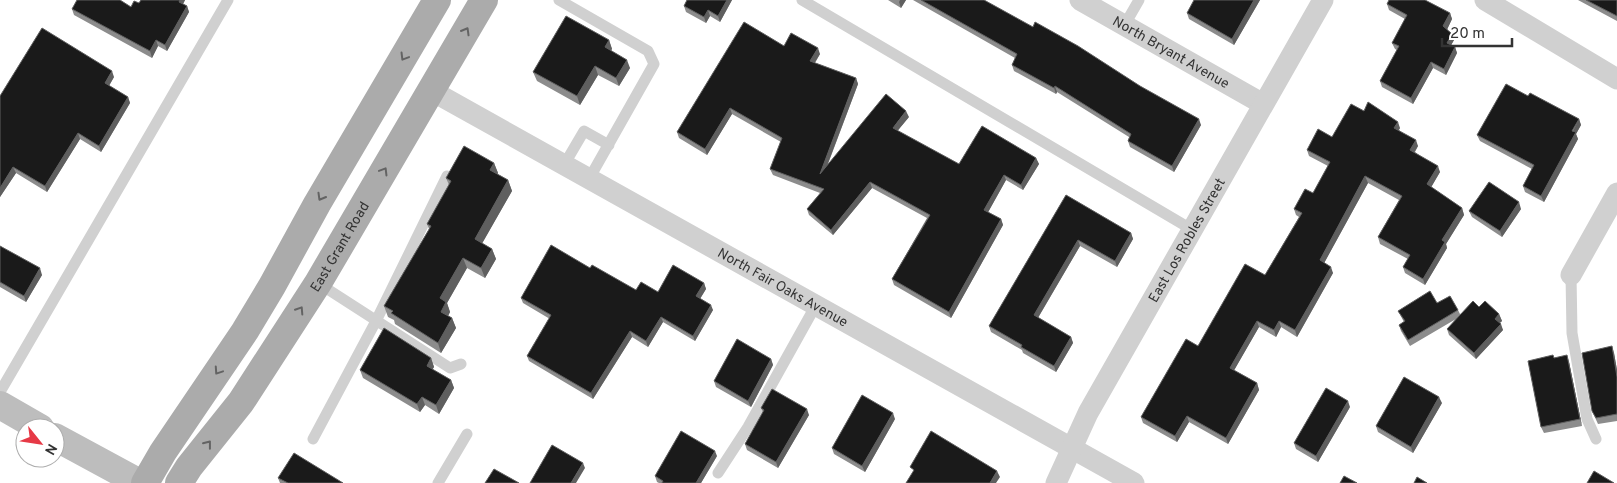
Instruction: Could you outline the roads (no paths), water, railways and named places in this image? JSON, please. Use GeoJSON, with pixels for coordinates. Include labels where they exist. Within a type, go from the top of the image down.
{"type":"FeatureCollection","features":[{"type":"Feature","properties":{"kind":"main road"},"geometry":{"type":"LineString","coordinates":[[145,483],[163,452],[245,331],[437,0]]}},
{"type":"Feature","properties":{"kind":"main road","name":"East Grant Road"},"geometry":{"type":"LineString","coordinates":[[179,483],[189,467],[241,402],[318,283],[484,0]]}},
{"type":"Feature","properties":{"kind":"street","name":"North Bryant Avenue"},"geometry":{"type":"LineString","coordinates":[[1080,0],[1263,104]]}},
{"type":"Feature","properties":{"kind":"street","name":"East Los Robles Street"},"geometry":{"type":"LineString","coordinates":[[1056,483],[1088,413],[1322,0]]}},
{"type":"Feature","properties":{"kind":"street"},"geometry":{"type":"LineString","coordinates":[[1485,0],[1617,78]]}},
{"type":"Feature","properties":{"kind":"street","name":"North Fair Oaks Avenue"},"geometry":{"type":"LineString","coordinates":[[432,91],[1134,483]]}},
{"type":"Feature","properties":{"kind":"street"},"geometry":{"type":"LineString","coordinates":[[1571,275],[1617,193]]}},
{"type":"Feature","properties":{"kind":"street"},"geometry":{"type":"LineString","coordinates":[[0,406],[22,418]]}},
{"type":"Feature","properties":{"kind":"street"},"geometry":{"type":"LineString","coordinates":[[65,442],[140,483]]}},
{"type":"Feature","properties":{"kind":"lane"},"geometry":{"type":"LineString","coordinates":[[0,392],[228,0]]}},
{"type":"Feature","properties":{"kind":"lane"},"geometry":{"type":"LineString","coordinates":[[559,0],[648,51],[654,64],[589,179]]}},
{"type":"Feature","properties":{"kind":"lane"},"geometry":{"type":"LineString","coordinates":[[802,0],[1191,229]]}},
{"type":"Feature","properties":{"kind":"lane"},"geometry":{"type":"LineString","coordinates":[[1124,26],[1139,0]]}},
{"type":"Feature","properties":{"kind":"lane"},"geometry":{"type":"LineString","coordinates":[[564,165],[584,131],[609,144]]}},
{"type":"Feature","properties":{"kind":"lane"},"geometry":{"type":"LineString","coordinates":[[313,439],[376,321],[447,176]]}},
{"type":"Feature","properties":{"kind":"lane"},"geometry":{"type":"LineString","coordinates":[[1571,275],[1572,333],[1587,419],[1596,439]]}},
{"type":"Feature","properties":{"kind":"lane"},"geometry":{"type":"LineString","coordinates":[[318,283],[450,368],[461,364]]}},
{"type":"Feature","properties":{"kind":"lane"},"geometry":{"type":"LineString","coordinates":[[718,473],[748,427],[816,305]]}},
{"type":"Feature","properties":{"kind":"lane"},"geometry":{"type":"LineString","coordinates":[[438,483],[467,434]]}}]}
